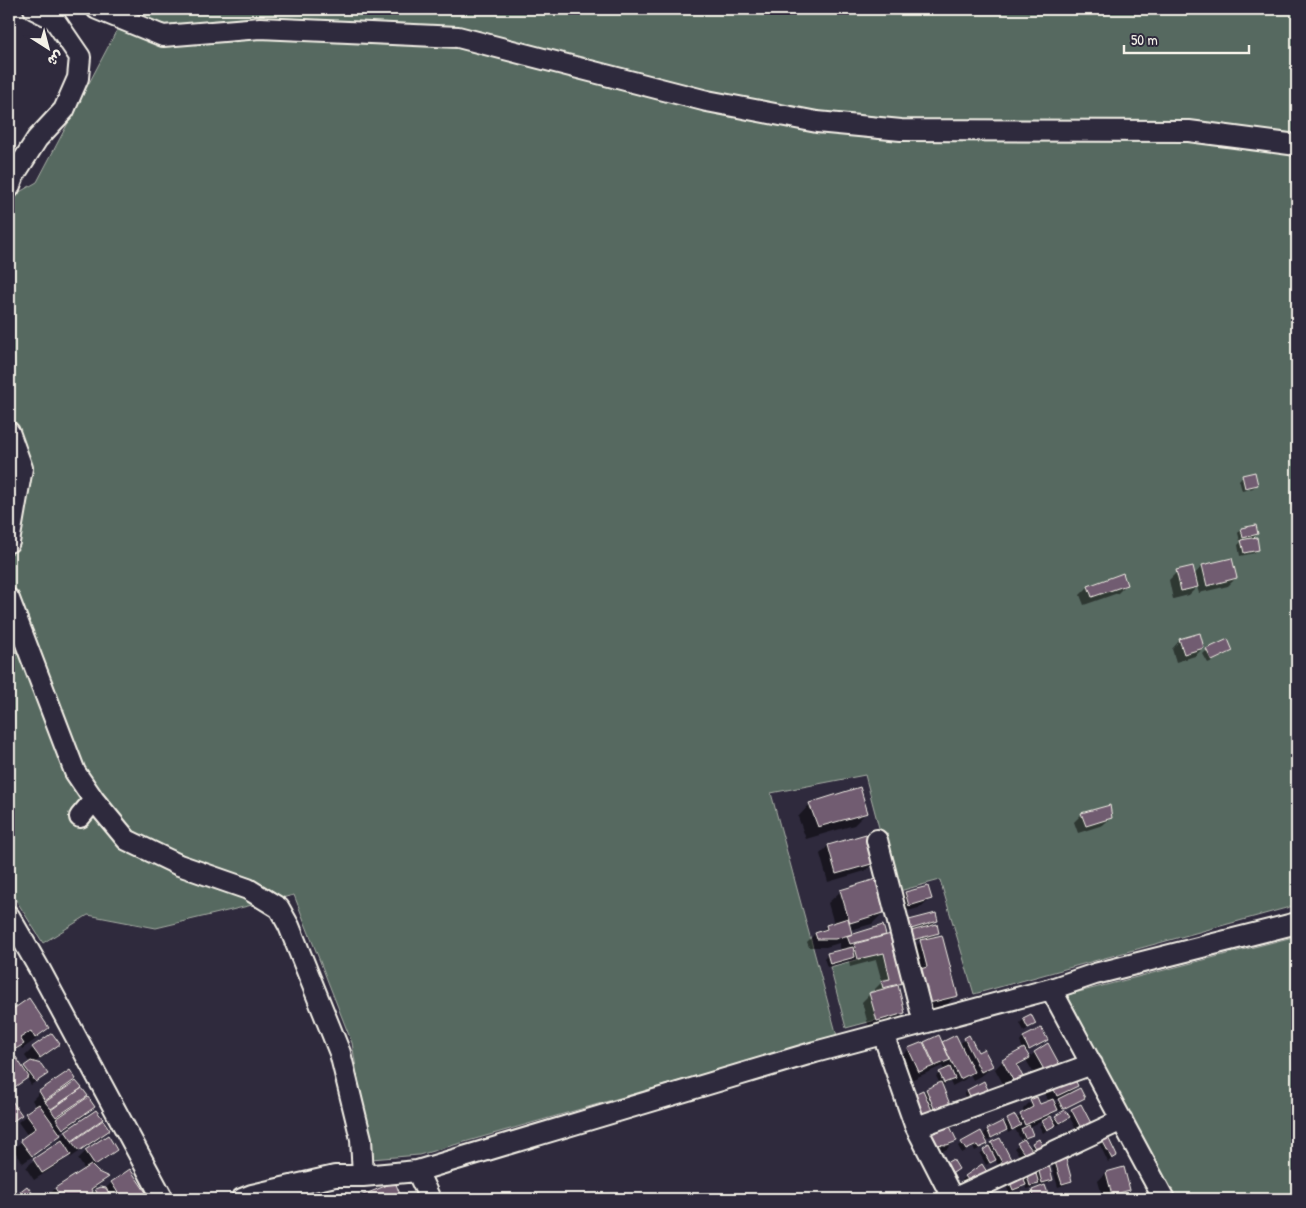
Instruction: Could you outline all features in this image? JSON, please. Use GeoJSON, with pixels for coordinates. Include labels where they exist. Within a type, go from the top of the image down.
{"type":"FeatureCollection","features":[{"type":"Feature","properties":{"kind":"street"},"geometry":{"type":"LineString","coordinates":[[9,188],[14,175],[37,139],[64,110],[78,78],[80,58],[54,18],[34,9]]}},
{"type":"Feature","properties":{"kind":"street"},"geometry":{"type":"LineString","coordinates":[[97,9],[163,36],[260,28],[458,37],[707,101],[817,122],[901,130],[1190,132],[1297,145]]}},
{"type":"Feature","properties":{"kind":"street"},"geometry":{"type":"LineString","coordinates":[[9,432],[22,468],[9,542]]}},
{"type":"Feature","properties":{"kind":"street"},"geometry":{"type":"LineString","coordinates":[[9,599],[75,772],[94,800],[126,840],[179,866],[248,889],[279,908],[289,926],[340,1053],[361,1139],[363,1176]]}},
{"type":"Feature","properties":{"kind":"street"},"geometry":{"type":"LineString","coordinates":[[80,817],[94,800]]}},
{"type":"Feature","properties":{"kind":"street"},"geometry":{"type":"LineString","coordinates":[[877,840],[924,1023]]}},
{"type":"Feature","properties":{"kind":"street"},"geometry":{"type":"LineString","coordinates":[[9,916],[163,1199]]}},
{"type":"Feature","properties":{"kind":"street"},"geometry":{"type":"LineString","coordinates":[[242,1199],[252,1194],[336,1176],[363,1176],[417,1171],[815,1052],[1051,989],[1095,974],[1297,923]]}},
{"type":"Feature","properties":{"kind":"street"},"geometry":{"type":"LineString","coordinates":[[1051,989],[1164,1199]]}},
{"type":"Feature","properties":{"kind":"street"},"geometry":{"type":"LineString","coordinates":[[883,1034],[916,1127],[953,1199],[1122,1120]]}},
{"type":"Feature","properties":{"kind":"street"},"geometry":{"type":"LineString","coordinates":[[916,1127],[1092,1064]]}},
{"type":"Feature","properties":{"kind":"street"},"geometry":{"type":"LineString","coordinates":[[417,1171],[430,1199]]}},
{"type":"Feature","properties":{"kind":"green space"},"geometry":{"type":"Polygon","coordinates":[[[128,9],[1297,9],[1297,905],[974,994],[940,880],[896,892],[865,775],[771,793],[837,1036],[419,1155],[371,1159],[352,1043],[294,895],[156,928],[88,915],[43,943],[9,889],[9,198],[37,182],[128,9]]]}},
{"type":"Feature","properties":{"kind":"green space"},"geometry":{"type":"Polygon","coordinates":[[[1297,936],[1297,1199],[1176,1199],[1067,995],[1297,936]]]}},
{"type":"Feature","properties":{"kind":"green space"},"geometry":{"type":"Polygon","coordinates":[[[885,952],[891,978],[882,980],[884,988],[870,992],[876,1020],[846,1028],[830,967],[885,952]]]}},
{"type":"Feature","properties":{"kind":"building"},"geometry":{"type":"Polygon","coordinates":[[[1255,472],[1258,485],[1245,488],[1242,475],[1255,472]]]}},
{"type":"Feature","properties":{"kind":"building"},"geometry":{"type":"Polygon","coordinates":[[[1256,525],[1258,534],[1243,538],[1241,528],[1256,525]]]}},
{"type":"Feature","properties":{"kind":"building"},"geometry":{"type":"Polygon","coordinates":[[[1257,537],[1259,550],[1244,553],[1241,540],[1257,537]]]}},
{"type":"Feature","properties":{"kind":"building"},"geometry":{"type":"Polygon","coordinates":[[[1232,558],[1237,578],[1207,586],[1202,565],[1232,558]]]}},
{"type":"Feature","properties":{"kind":"building"},"geometry":{"type":"Polygon","coordinates":[[[1193,566],[1198,587],[1181,591],[1176,570],[1193,566]]]}},
{"type":"Feature","properties":{"kind":"building"},"geometry":{"type":"Polygon","coordinates":[[[1123,573],[1127,585],[1092,597],[1088,586],[1123,573]]]}},
{"type":"Feature","properties":{"kind":"building"},"geometry":{"type":"Polygon","coordinates":[[[1200,633],[1204,648],[1184,654],[1179,639],[1200,633]]]}},
{"type":"Feature","properties":{"kind":"building"},"geometry":{"type":"Polygon","coordinates":[[[1228,639],[1233,651],[1212,661],[1206,649],[1228,639]]]}},
{"type":"Feature","properties":{"kind":"building"},"geometry":{"type":"Polygon","coordinates":[[[860,787],[868,813],[818,827],[809,803],[860,787]]]}},
{"type":"Feature","properties":{"kind":"building"},"geometry":{"type":"Polygon","coordinates":[[[1110,805],[1112,818],[1086,826],[1081,813],[1110,805]]]}},
{"type":"Feature","properties":{"kind":"building"},"geometry":{"type":"Polygon","coordinates":[[[866,834],[875,863],[836,874],[828,845],[866,834]]]}},
{"type":"Feature","properties":{"kind":"building"},"geometry":{"type":"Polygon","coordinates":[[[876,879],[886,912],[850,923],[840,890],[876,879]]]}},
{"type":"Feature","properties":{"kind":"building"},"geometry":{"type":"Polygon","coordinates":[[[928,886],[932,899],[909,906],[905,892],[928,886]]]}},
{"type":"Feature","properties":{"kind":"building"},"geometry":{"type":"Polygon","coordinates":[[[936,913],[938,921],[911,929],[909,920],[936,913]]]}},
{"type":"Feature","properties":{"kind":"building"},"geometry":{"type":"Polygon","coordinates":[[[848,918],[852,934],[835,939],[817,939],[815,933],[827,929],[826,925],[848,918]]]}},
{"type":"Feature","properties":{"kind":"building"},"geometry":{"type":"Polygon","coordinates":[[[937,924],[939,933],[913,940],[911,931],[937,924]]]}},
{"type":"Feature","properties":{"kind":"building"},"geometry":{"type":"Polygon","coordinates":[[[883,925],[886,935],[850,944],[847,936],[883,925]]]}},
{"type":"Feature","properties":{"kind":"building"},"geometry":{"type":"Polygon","coordinates":[[[891,934],[903,983],[883,988],[881,981],[890,979],[884,953],[858,959],[854,944],[891,934]]]}},
{"type":"Feature","properties":{"kind":"building"},"geometry":{"type":"Polygon","coordinates":[[[942,935],[958,996],[925,1004],[917,970],[927,967],[920,940],[942,935]]]}},
{"type":"Feature","properties":{"kind":"building"},"geometry":{"type":"Polygon","coordinates":[[[853,947],[855,957],[830,964],[827,953],[853,947]]]}},
{"type":"Feature","properties":{"kind":"building"},"geometry":{"type":"Polygon","coordinates":[[[898,985],[905,1013],[877,1021],[869,993],[898,985]]]}},
{"type":"Feature","properties":{"kind":"building"},"geometry":{"type":"Polygon","coordinates":[[[29,998],[49,1028],[35,1038],[31,1031],[20,1038],[24,1044],[14,1050],[9,1041],[9,1012],[29,998]]]}},
{"type":"Feature","properties":{"kind":"building"},"geometry":{"type":"Polygon","coordinates":[[[1031,1014],[1036,1024],[1028,1028],[1023,1018],[1031,1014]]]}},
{"type":"Feature","properties":{"kind":"building"},"geometry":{"type":"Polygon","coordinates":[[[1041,1028],[1048,1040],[1029,1050],[1023,1037],[1041,1028]]]}},
{"type":"Feature","properties":{"kind":"building"},"geometry":{"type":"Polygon","coordinates":[[[52,1033],[60,1044],[40,1058],[32,1047],[52,1033]]]}},
{"type":"Feature","properties":{"kind":"building"},"geometry":{"type":"Polygon","coordinates":[[[939,1035],[950,1060],[935,1066],[924,1042],[939,1035]]]}},
{"type":"Feature","properties":{"kind":"building"},"geometry":{"type":"Polygon","coordinates":[[[956,1035],[974,1072],[960,1079],[942,1042],[956,1035]]]}},
{"type":"Feature","properties":{"kind":"building"},"geometry":{"type":"Polygon","coordinates":[[[969,1035],[978,1052],[984,1049],[993,1066],[981,1072],[964,1038],[969,1035]]]}},
{"type":"Feature","properties":{"kind":"building"},"geometry":{"type":"Polygon","coordinates":[[[923,1042],[934,1066],[919,1072],[908,1048],[923,1042]]]}},
{"type":"Feature","properties":{"kind":"building"},"geometry":{"type":"Polygon","coordinates":[[[1048,1043],[1061,1067],[1047,1075],[1034,1052],[1048,1043]]]}},
{"type":"Feature","properties":{"kind":"building"},"geometry":{"type":"Polygon","coordinates":[[[1024,1048],[1030,1058],[1017,1065],[1024,1079],[1015,1084],[1002,1060],[1024,1048]]]}},
{"type":"Feature","properties":{"kind":"building"},"geometry":{"type":"Polygon","coordinates":[[[16,1057],[29,1077],[9,1091],[9,1062],[16,1057]]]}},
{"type":"Feature","properties":{"kind":"building"},"geometry":{"type":"Polygon","coordinates":[[[31,1061],[41,1064],[48,1074],[36,1082],[24,1066],[31,1061]]]}},
{"type":"Feature","properties":{"kind":"building"},"geometry":{"type":"Polygon","coordinates":[[[950,1067],[955,1079],[944,1083],[939,1072],[950,1067]]]}},
{"type":"Feature","properties":{"kind":"building"},"geometry":{"type":"Polygon","coordinates":[[[70,1070],[76,1079],[45,1101],[39,1091],[70,1070]]]}},
{"type":"Feature","properties":{"kind":"building"},"geometry":{"type":"Polygon","coordinates":[[[1072,1073],[1078,1086],[1057,1096],[1051,1083],[1072,1073]]]}},
{"type":"Feature","properties":{"kind":"building"},"geometry":{"type":"Polygon","coordinates":[[[76,1081],[82,1088],[51,1109],[45,1102],[76,1081]]]}},
{"type":"Feature","properties":{"kind":"building"},"geometry":{"type":"Polygon","coordinates":[[[984,1081],[990,1094],[973,1102],[967,1090],[984,1081]]]}},
{"type":"Feature","properties":{"kind":"building"},"geometry":{"type":"Polygon","coordinates":[[[941,1082],[951,1107],[936,1113],[926,1089],[941,1082]]]}},
{"type":"Feature","properties":{"kind":"building"},"geometry":{"type":"Polygon","coordinates":[[[82,1088],[88,1096],[56,1117],[51,1110],[82,1088]]]}},
{"type":"Feature","properties":{"kind":"building"},"geometry":{"type":"Polygon","coordinates":[[[1080,1088],[1085,1098],[1063,1109],[1058,1099],[1080,1088]]]}},
{"type":"Feature","properties":{"kind":"building"},"geometry":{"type":"Polygon","coordinates":[[[923,1090],[934,1115],[919,1121],[908,1097],[923,1090]]]}},
{"type":"Feature","properties":{"kind":"building"},"geometry":{"type":"Polygon","coordinates":[[[88,1097],[95,1107],[63,1129],[56,1119],[88,1097]]]}},
{"type":"Feature","properties":{"kind":"building"},"geometry":{"type":"Polygon","coordinates":[[[1037,1097],[1040,1104],[1053,1099],[1058,1110],[1025,1125],[1020,1114],[1033,1107],[1030,1100],[1037,1097]]]}},
{"type":"Feature","properties":{"kind":"building"},"geometry":{"type":"Polygon","coordinates":[[[12,1101],[22,1115],[13,1121],[9,1115],[9,1103],[12,1101]]]}},
{"type":"Feature","properties":{"kind":"building"},"geometry":{"type":"Polygon","coordinates":[[[39,1104],[61,1135],[32,1156],[20,1140],[36,1128],[25,1113],[39,1104]]]}},
{"type":"Feature","properties":{"kind":"building"},"geometry":{"type":"Polygon","coordinates":[[[1081,1104],[1093,1127],[1083,1132],[1071,1109],[1081,1104]]]}},
{"type":"Feature","properties":{"kind":"building"},"geometry":{"type":"Polygon","coordinates":[[[96,1110],[103,1119],[72,1141],[65,1131],[96,1110]]]}},
{"type":"Feature","properties":{"kind":"building"},"geometry":{"type":"Polygon","coordinates":[[[1065,1110],[1070,1117],[1060,1123],[1055,1116],[1065,1110]]]}},
{"type":"Feature","properties":{"kind":"building"},"geometry":{"type":"Polygon","coordinates":[[[1015,1115],[1021,1125],[1012,1130],[1007,1119],[1015,1115]]]}},
{"type":"Feature","properties":{"kind":"building"},"geometry":{"type":"Polygon","coordinates":[[[1051,1116],[1056,1125],[1047,1130],[1042,1121],[1051,1116]]]}},
{"type":"Feature","properties":{"kind":"building"},"geometry":{"type":"Polygon","coordinates":[[[103,1120],[110,1130],[79,1151],[72,1142],[103,1120]]]}},
{"type":"Feature","properties":{"kind":"building"},"geometry":{"type":"Polygon","coordinates":[[[947,1120],[957,1141],[947,1145],[932,1144],[925,1130],[947,1120]]]}},
{"type":"Feature","properties":{"kind":"building"},"geometry":{"type":"Polygon","coordinates":[[[1003,1121],[1007,1130],[991,1138],[987,1129],[1003,1121]]]}},
{"type":"Feature","properties":{"kind":"building"},"geometry":{"type":"Polygon","coordinates":[[[1029,1125],[1033,1135],[1025,1138],[1021,1129],[1029,1125]]]}},
{"type":"Feature","properties":{"kind":"building"},"geometry":{"type":"Polygon","coordinates":[[[981,1131],[988,1144],[979,1148],[977,1145],[966,1150],[961,1142],[981,1131]]]}},
{"type":"Feature","properties":{"kind":"building"},"geometry":{"type":"Polygon","coordinates":[[[108,1135],[117,1150],[95,1165],[85,1150],[108,1135]]]}},
{"type":"Feature","properties":{"kind":"building"},"geometry":{"type":"Polygon","coordinates":[[[1107,1135],[1117,1156],[1112,1159],[1101,1138],[1107,1135]]]}},
{"type":"Feature","properties":{"kind":"building"},"geometry":{"type":"Polygon","coordinates":[[[1000,1138],[1013,1163],[1005,1168],[991,1142],[1000,1138]]]}},
{"type":"Feature","properties":{"kind":"building"},"geometry":{"type":"Polygon","coordinates":[[[1024,1139],[1034,1153],[1027,1158],[1017,1143],[1024,1139]]]}},
{"type":"Feature","properties":{"kind":"building"},"geometry":{"type":"Polygon","coordinates":[[[1039,1139],[1044,1149],[1037,1152],[1032,1143],[1039,1139]]]}},
{"type":"Feature","properties":{"kind":"building"},"geometry":{"type":"Polygon","coordinates":[[[62,1140],[71,1155],[42,1173],[33,1159],[62,1140]]]}},
{"type":"Feature","properties":{"kind":"building"},"geometry":{"type":"Polygon","coordinates":[[[989,1146],[996,1160],[990,1163],[983,1150],[989,1146]]]}},
{"type":"Feature","properties":{"kind":"building"},"geometry":{"type":"Polygon","coordinates":[[[953,1159],[959,1169],[953,1173],[946,1163],[953,1159]]]}},
{"type":"Feature","properties":{"kind":"building"},"geometry":{"type":"Polygon","coordinates":[[[1066,1159],[1072,1181],[1062,1184],[1055,1162],[1066,1159]]]}},
{"type":"Feature","properties":{"kind":"building"},"geometry":{"type":"Polygon","coordinates":[[[982,1164],[989,1175],[973,1186],[965,1176],[982,1164]]]}},
{"type":"Feature","properties":{"kind":"building"},"geometry":{"type":"Polygon","coordinates":[[[91,1165],[98,1172],[109,1177],[91,1189],[93,1193],[84,1199],[62,1199],[55,1188],[91,1165]]]}},
{"type":"Feature","properties":{"kind":"building"},"geometry":{"type":"Polygon","coordinates":[[[1049,1165],[1053,1180],[1042,1183],[1038,1168],[1049,1165]]]}},
{"type":"Feature","properties":{"kind":"building"},"geometry":{"type":"Polygon","coordinates":[[[1124,1167],[1130,1190],[1112,1195],[1106,1172],[1124,1167]]]}},
{"type":"Feature","properties":{"kind":"building"},"geometry":{"type":"Polygon","coordinates":[[[130,1169],[147,1194],[139,1199],[122,1199],[111,1182],[130,1169]]]}},
{"type":"Feature","properties":{"kind":"building"},"geometry":{"type":"Polygon","coordinates":[[[1035,1170],[1039,1184],[1030,1186],[1026,1172],[1035,1170]]]}},
{"type":"Feature","properties":{"kind":"building"},"geometry":{"type":"Polygon","coordinates":[[[1023,1175],[1026,1185],[1013,1190],[1009,1180],[1023,1175]]]}},
{"type":"Feature","properties":{"kind":"building"},"geometry":{"type":"Polygon","coordinates":[[[395,1182],[402,1199],[395,1199],[395,1197],[390,1199],[353,1199],[395,1182]]]}},
{"type":"Feature","properties":{"kind":"building"},"geometry":{"type":"Polygon","coordinates":[[[1045,1185],[1050,1199],[1035,1199],[1032,1190],[1045,1185]]]}},
{"type":"Feature","properties":{"kind":"building"},"geometry":{"type":"Polygon","coordinates":[[[27,1186],[37,1199],[10,1199],[27,1186]]]}},
{"type":"Feature","properties":{"kind":"building"},"geometry":{"type":"Polygon","coordinates":[[[100,1187],[106,1188],[112,1199],[100,1199],[95,1189],[100,1187]]]}}]}
